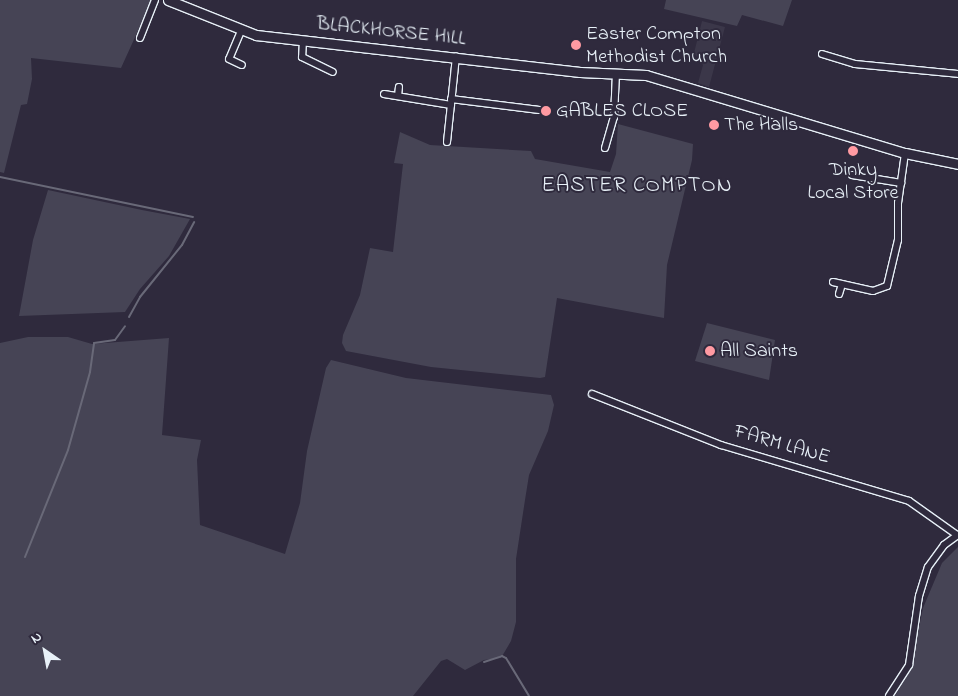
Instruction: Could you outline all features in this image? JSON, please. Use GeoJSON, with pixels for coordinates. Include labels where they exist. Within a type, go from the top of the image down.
{"type":"FeatureCollection","features":[{"type":"Feature","properties":{"kind":"main road","name":"BLACKHORSE HILL"},"geometry":{"type":"LineString","coordinates":[[168,0],[241,31],[580,72],[616,73],[664,79],[905,153],[958,164]]}},
{"type":"Feature","properties":{"kind":"street"},"geometry":{"type":"LineString","coordinates":[[140,38],[155,0]]}},
{"type":"Feature","properties":{"kind":"street"},"geometry":{"type":"LineString","coordinates":[[143,31],[151,34]]}},
{"type":"Feature","properties":{"kind":"street"},"geometry":{"type":"LineString","coordinates":[[241,31],[229,59],[242,65]]}},
{"type":"Feature","properties":{"kind":"street"},"geometry":{"type":"LineString","coordinates":[[304,40],[302,57],[333,72]]}},
{"type":"Feature","properties":{"kind":"street"},"geometry":{"type":"LineString","coordinates":[[822,54],[855,64],[958,74]]}},
{"type":"Feature","properties":{"kind":"street"},"geometry":{"type":"LineString","coordinates":[[447,142],[456,56]]}},
{"type":"Feature","properties":{"kind":"street"},"geometry":{"type":"LineString","coordinates":[[605,148],[614,117],[616,73]]}},
{"type":"Feature","properties":{"kind":"street"},"geometry":{"type":"LineString","coordinates":[[398,96],[399,87]]}},
{"type":"Feature","properties":{"kind":"street"},"geometry":{"type":"LineString","coordinates":[[384,94],[539,110]]}},
{"type":"Feature","properties":{"kind":"street"},"geometry":{"type":"LineString","coordinates":[[833,282],[874,291],[887,286],[898,240],[901,183],[905,153]]}},
{"type":"Feature","properties":{"kind":"street"},"geometry":{"type":"LineString","coordinates":[[852,175],[901,183]]}},
{"type":"Feature","properties":{"kind":"street"},"geometry":{"type":"LineString","coordinates":[[839,294],[842,284]]}},
{"type":"Feature","properties":{"kind":"street","name":"FARM LANE"},"geometry":{"type":"LineString","coordinates":[[592,394],[721,445],[909,500],[958,535]]}},
{"type":"Feature","properties":{"kind":"street"},"geometry":{"type":"LineString","coordinates":[[889,696],[909,664],[919,596],[928,567],[940,550],[958,535]]}},
{"type":"Feature","properties":{"kind":"shaded area"},"geometry":{"type":"Polygon","coordinates":[[[0,0],[152,0],[121,68],[31,58],[32,79],[27,104],[21,105],[4,173],[0,172],[0,0]]]}},
{"type":"Feature","properties":{"kind":"shaded area"},"geometry":{"type":"Polygon","coordinates":[[[666,0],[792,0],[783,26],[742,15],[737,26],[664,9],[666,0]]]}},
{"type":"Feature","properties":{"kind":"shaded area"},"geometry":{"type":"Polygon","coordinates":[[[702,21],[725,27],[709,87],[698,83],[703,65],[694,53],[702,21]]]}},
{"type":"Feature","properties":{"kind":"shaded area"},"geometry":{"type":"Polygon","coordinates":[[[618,124],[693,144],[692,160],[667,265],[664,318],[557,298],[545,377],[540,378],[431,367],[346,351],[342,343],[343,335],[360,295],[370,248],[393,252],[403,164],[394,163],[400,132],[430,145],[531,151],[535,159],[610,172],[616,154],[618,124]]]}},
{"type":"Feature","properties":{"kind":"shaded area"},"geometry":{"type":"Polygon","coordinates":[[[48,190],[190,219],[169,256],[140,289],[125,312],[19,316],[33,240],[48,190]]]}},
{"type":"Feature","properties":{"kind":"shaded area"},"geometry":{"type":"Polygon","coordinates":[[[707,323],[775,340],[769,380],[695,361],[707,323]]]}},
{"type":"Feature","properties":{"kind":"shaded area"},"geometry":{"type":"Polygon","coordinates":[[[28,337],[68,337],[92,344],[169,338],[162,435],[201,440],[197,460],[200,525],[285,554],[300,503],[307,451],[326,368],[331,360],[406,378],[551,395],[554,405],[548,431],[529,475],[525,500],[516,559],[516,622],[511,641],[501,658],[484,660],[465,670],[447,659],[441,661],[413,696],[0,696],[0,343],[28,337]]]}},
{"type":"Feature","properties":{"kind":"shaded area"},"geometry":{"type":"Polygon","coordinates":[[[958,547],[958,696],[895,696],[910,671],[923,608],[942,563],[958,547]]]}},
{"type":"Feature","properties":{"kind":"waterway"},"geometry":{"type":"LineString","coordinates":[[0,177],[193,217]]}},
{"type":"Feature","properties":{"kind":"waterway"},"geometry":{"type":"LineString","coordinates":[[129,317],[140,297],[182,245],[194,222]]}},
{"type":"Feature","properties":{"kind":"waterway"},"geometry":{"type":"LineString","coordinates":[[25,557],[68,450],[90,372],[94,343],[115,340],[125,326]]}},
{"type":"Feature","properties":{"kind":"waterway"},"geometry":{"type":"LineString","coordinates":[[484,662],[502,656],[506,658],[529,696]]}},
{"type":"Feature","properties":{"kind":"place","name":"Easter Compton Methodist Church"},"geometry":{"type":"Point","coordinates":[576,45]}},
{"type":"Feature","properties":{"kind":"place","name":"GABLES CLOSE"},"geometry":{"type":"Point","coordinates":[546,111]}},
{"type":"Feature","properties":{"kind":"place","name":"The Halls"},"geometry":{"type":"Point","coordinates":[714,125]}},
{"type":"Feature","properties":{"kind":"place","name":"Dinky Local Store"},"geometry":{"type":"Point","coordinates":[853,151]}},
{"type":"Feature","properties":{"kind":"place","name":"All Saints"},"geometry":{"type":"Point","coordinates":[710,351]}},
{"type":"Feature","properties":{"kind":"district","name":"EASTER COMPTON"},"geometry":{"type":"Point","coordinates":[637,187]}}]}
